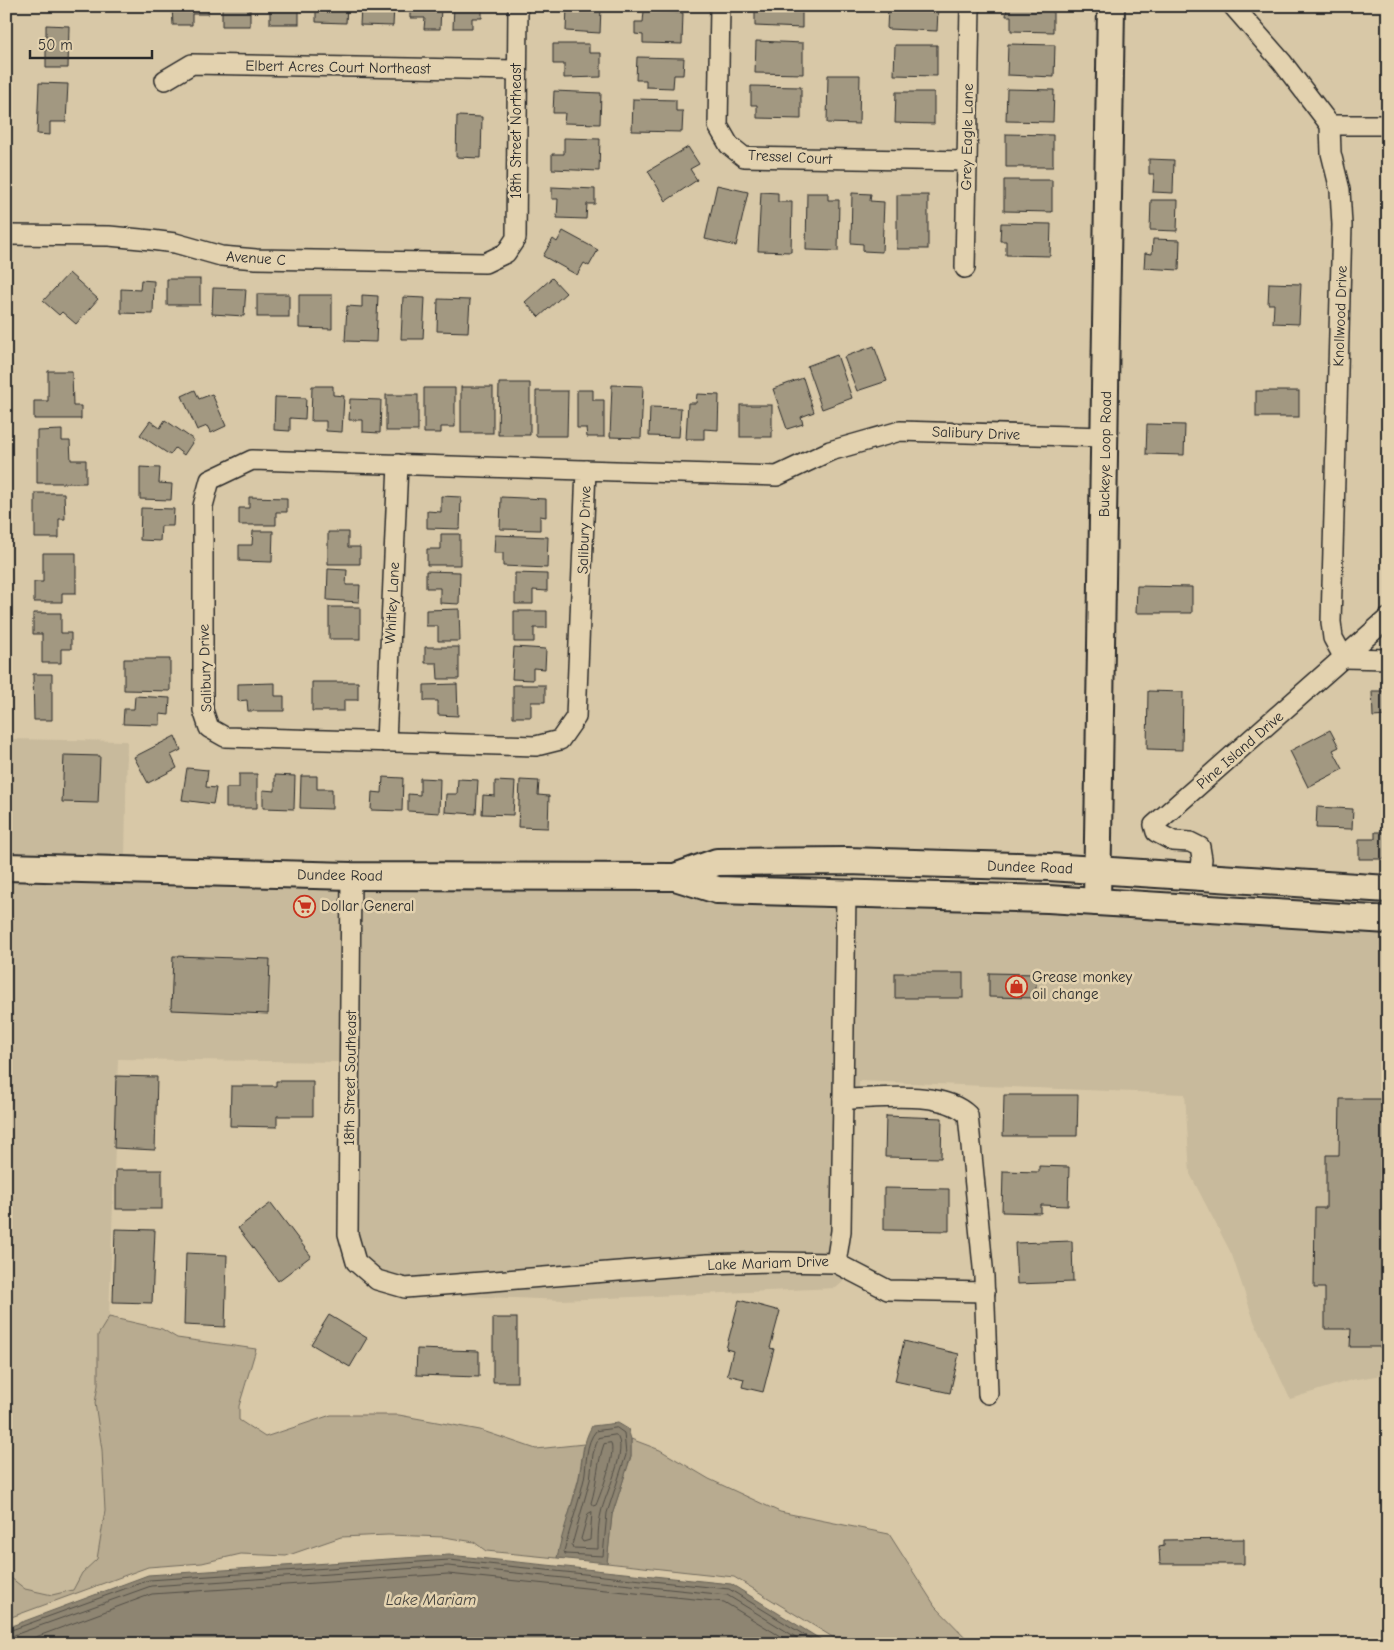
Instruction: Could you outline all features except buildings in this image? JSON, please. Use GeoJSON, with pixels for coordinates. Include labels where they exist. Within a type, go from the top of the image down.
{"type":"FeatureCollection","features":[{"type":"Feature","properties":{"kind":"main road","name":"Buckeye Loop Road"},"geometry":{"type":"LineString","coordinates":[[1097,902],[1111,6]]}},
{"type":"Feature","properties":{"kind":"main road","name":"Dundee Road"},"geometry":{"type":"LineString","coordinates":[[675,877],[717,862],[847,861],[1200,875],[1388,889]]}},
{"type":"Feature","properties":{"kind":"main road","name":"Dundee Road"},"geometry":{"type":"LineString","coordinates":[[6,867],[351,876],[675,877],[717,890],[1097,902],[1388,920]]}},
{"type":"Feature","properties":{"kind":"street","name":"18th Street Northeast"},"geometry":{"type":"LineString","coordinates":[[506,253],[516,238],[518,6]]}},
{"type":"Feature","properties":{"kind":"street","name":"Tressel Court"},"geometry":{"type":"LineString","coordinates":[[720,6],[718,126],[728,145],[744,157],[967,161]]}},
{"type":"Feature","properties":{"kind":"street","name":"Grey Eagle Lane"},"geometry":{"type":"LineString","coordinates":[[965,268],[970,6]]}},
{"type":"Feature","properties":{"kind":"street"},"geometry":{"type":"LineString","coordinates":[[1233,6],[1282,62],[1330,125],[1388,125]]}},
{"type":"Feature","properties":{"kind":"street","name":"Elbert Acres Court Northeast"},"geometry":{"type":"LineString","coordinates":[[164,80],[192,64],[516,70]]}},
{"type":"Feature","properties":{"kind":"street","name":"Knollwood Drive"},"geometry":{"type":"LineString","coordinates":[[1330,125],[1331,153],[1340,190],[1342,225],[1331,622],[1333,638],[1344,658]]}},
{"type":"Feature","properties":{"kind":"street","name":"Avenue C"},"geometry":{"type":"LineString","coordinates":[[6,235],[109,236],[151,240],[174,243],[221,256],[256,259],[485,263],[506,253]]}},
{"type":"Feature","properties":{"kind":"street","name":"Salibury Drive"},"geometry":{"type":"LineString","coordinates":[[586,470],[576,716],[560,740],[536,746],[225,737],[209,728],[203,710],[203,506],[210,480],[252,460],[398,464],[777,476],[830,451],[900,431],[1105,437]]}},
{"type":"Feature","properties":{"kind":"street","name":"Whitley Lane"},"geometry":{"type":"LineString","coordinates":[[386,742],[398,464]]}},
{"type":"Feature","properties":{"kind":"street","name":"Pine Island Drive"},"geometry":{"type":"LineString","coordinates":[[1200,875],[1202,859],[1200,847],[1190,842],[1174,841],[1156,832],[1154,825],[1388,618]]}},
{"type":"Feature","properties":{"kind":"street"},"geometry":{"type":"LineString","coordinates":[[1344,658],[1388,659]]}},
{"type":"Feature","properties":{"kind":"street","name":"18th Street Southeast"},"geometry":{"type":"LineString","coordinates":[[351,876],[348,1234],[356,1262],[368,1272]]}},
{"type":"Feature","properties":{"kind":"street","name":"Lake Mariam Drive"},"geometry":{"type":"LineString","coordinates":[[368,1272],[377,1280],[405,1288],[708,1264],[836,1263],[841,1231],[846,894]]}},
{"type":"Feature","properties":{"kind":"street"},"geometry":{"type":"LineString","coordinates":[[844,1099],[932,1099],[952,1104],[968,1115],[985,1292],[988,1394]]}},
{"type":"Feature","properties":{"kind":"street"},"geometry":{"type":"LineString","coordinates":[[836,1263],[888,1290],[985,1292]]}},
{"type":"Feature","properties":{"kind":"shaded area"},"geometry":{"type":"Polygon","coordinates":[[[6,739],[127,741],[125,860],[6,857],[6,739]]]}},
{"type":"Feature","properties":{"kind":"shaded area"},"geometry":{"type":"Polygon","coordinates":[[[6,876],[343,886],[341,1062],[118,1059],[109,1317],[98,1335],[98,1385],[95,1403],[102,1450],[105,1511],[97,1559],[82,1573],[73,1590],[52,1595],[25,1589],[6,1574],[6,876]]]}},
{"type":"Feature","properties":{"kind":"shaded area"},"geometry":{"type":"Polygon","coordinates":[[[360,886],[668,886],[837,903],[833,1230],[829,1253],[707,1254],[406,1279],[381,1271],[364,1256],[357,1232],[360,886]]]}},
{"type":"Feature","properties":{"kind":"shaded area"},"geometry":{"type":"Polygon","coordinates":[[[1281,897],[1388,899],[1388,910],[1210,900],[1281,897]]]}},
{"type":"Feature","properties":{"kind":"shaded area"},"geometry":{"type":"Polygon","coordinates":[[[854,903],[1047,909],[1388,929],[1388,1374],[1351,1380],[1290,1399],[1254,1321],[1232,1255],[1190,1174],[1185,1094],[859,1081],[859,1090],[852,1090],[854,903]]]}},
{"type":"Feature","properties":{"kind":"shaded area"},"geometry":{"type":"Polygon","coordinates":[[[769,1271],[834,1272],[846,1279],[836,1288],[562,1300],[439,1295],[708,1273],[769,1271]]]}},
{"type":"Feature","properties":{"kind":"shaded area"},"geometry":{"type":"Polygon","coordinates":[[[109,1317],[162,1329],[177,1338],[256,1349],[239,1406],[239,1420],[265,1437],[331,1415],[399,1415],[480,1430],[536,1449],[584,1444],[579,1477],[557,1558],[486,1551],[474,1542],[444,1537],[388,1535],[341,1537],[286,1556],[241,1554],[202,1563],[148,1567],[6,1619],[6,1574],[25,1589],[52,1595],[73,1590],[82,1573],[97,1559],[105,1511],[102,1450],[95,1403],[98,1385],[98,1335],[109,1317]]]}},
{"type":"Feature","properties":{"kind":"shaded area"},"geometry":{"type":"Polygon","coordinates":[[[631,1439],[660,1450],[709,1479],[780,1512],[889,1534],[935,1606],[972,1644],[844,1644],[734,1577],[607,1563],[612,1515],[631,1456],[631,1439]]]}},
{"type":"Feature","properties":{"kind":"water"},"geometry":{"type":"Polygon","coordinates":[[[618,1423],[628,1429],[631,1439],[631,1456],[612,1515],[607,1563],[557,1558],[577,1488],[589,1432],[592,1426],[618,1423]]]}},
{"type":"Feature","properties":{"kind":"water","name":"Lake Mariam"},"geometry":{"type":"Polygon","coordinates":[[[449,1555],[731,1584],[828,1644],[6,1644],[6,1628],[148,1575],[449,1555]]]}},
{"type":"Feature","properties":{"kind":"place","name":"Dollar General"},"geometry":{"type":"Point","coordinates":[305,906]}},
{"type":"Feature","properties":{"kind":"place","name":"Grease monkey oil change"},"geometry":{"type":"Point","coordinates":[1016,986]}}]}
